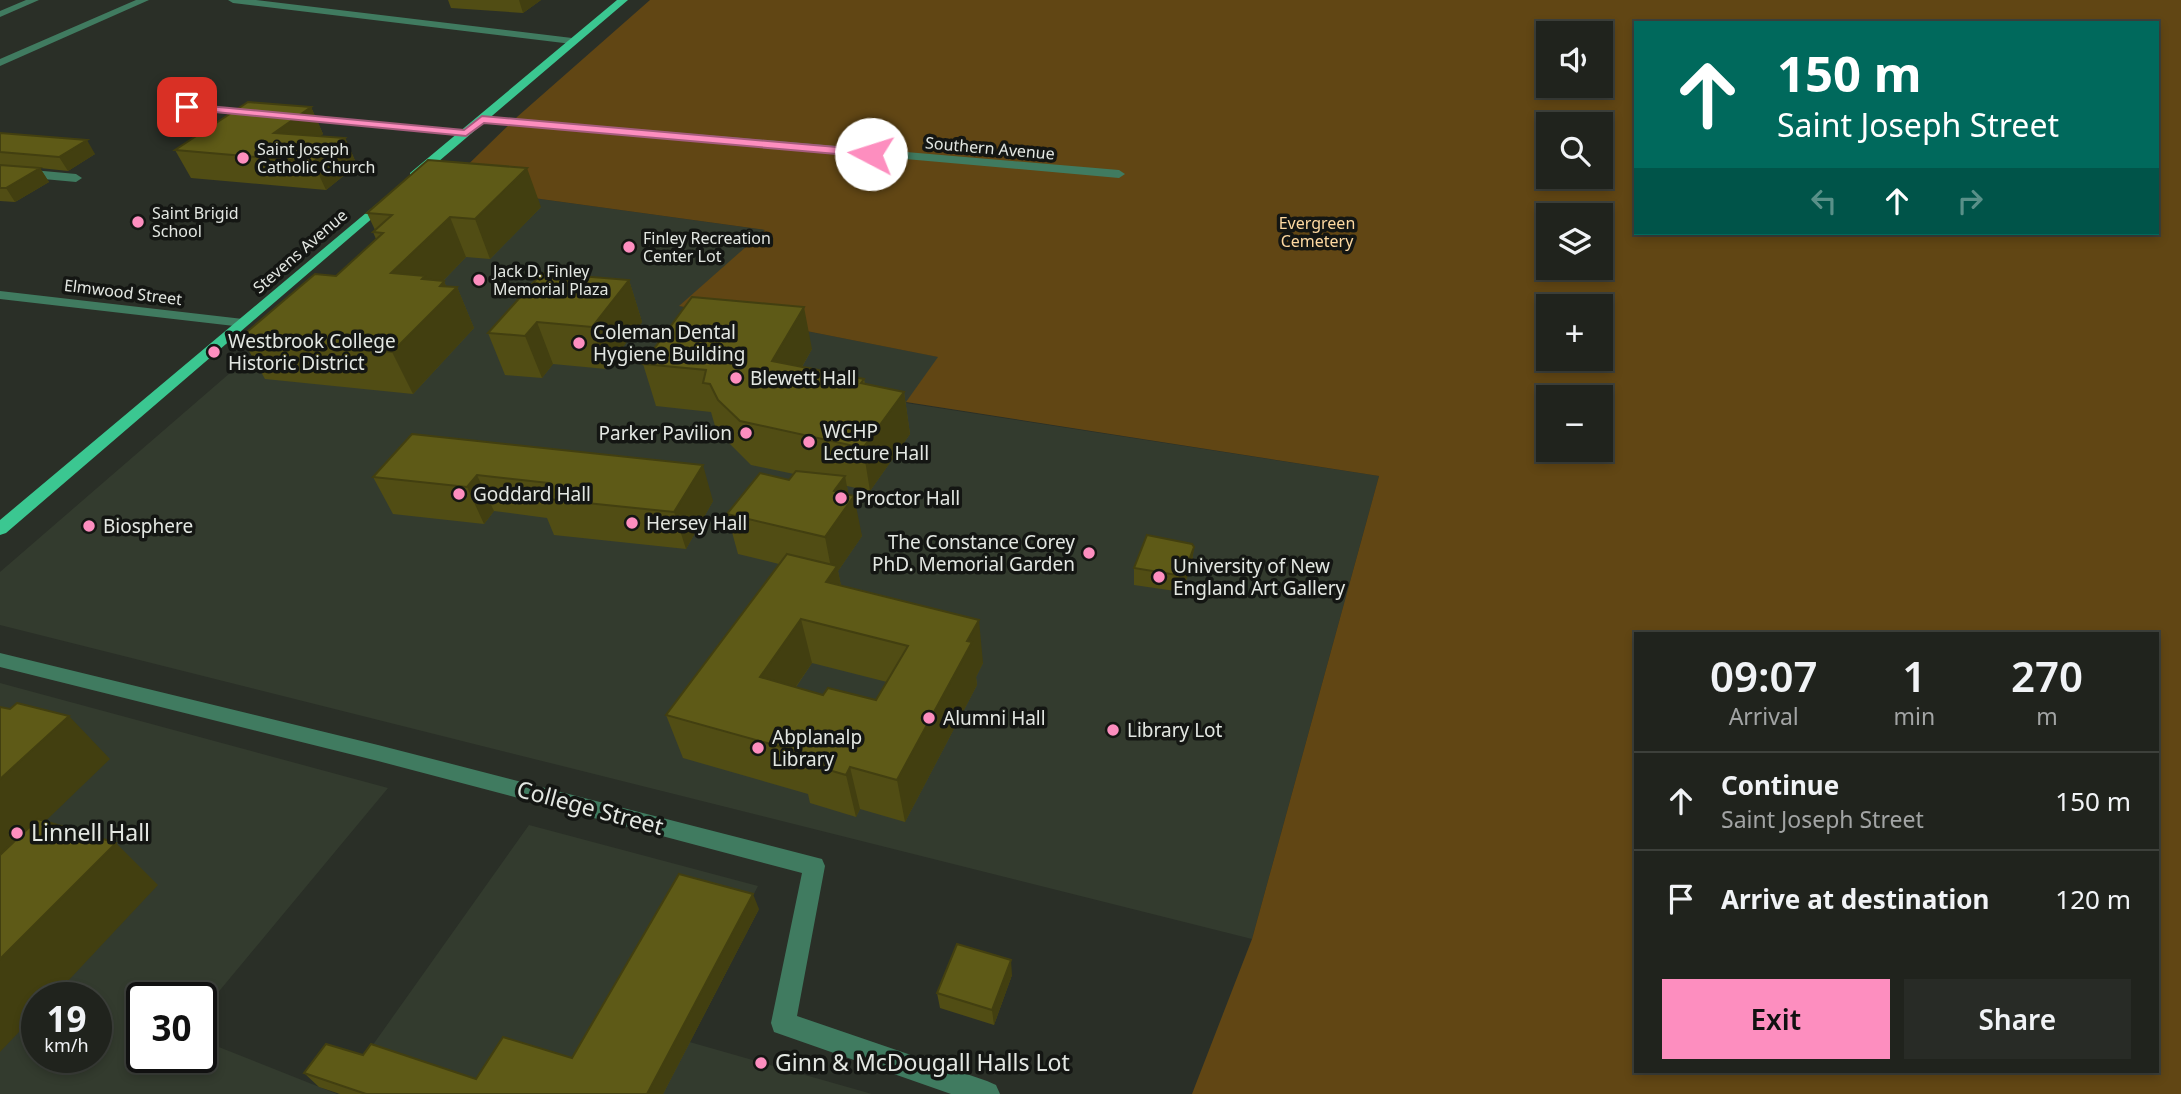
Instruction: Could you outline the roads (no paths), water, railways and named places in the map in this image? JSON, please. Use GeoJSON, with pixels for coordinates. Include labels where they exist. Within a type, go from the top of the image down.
{"type":"FeatureCollection","features":[{"type":"Feature","properties":{"kind":"main road","name":"Stevens Avenue"},"geometry":{"type":"LineString","coordinates":[[0,529],[623,0]]}},
{"type":"Feature","properties":{"kind":"street"},"geometry":{"type":"LineString","coordinates":[[0,14],[34,0]]}},
{"type":"Feature","properties":{"kind":"street"},"geometry":{"type":"LineString","coordinates":[[0,63],[144,0]]}},
{"type":"Feature","properties":{"kind":"street"},"geometry":{"type":"LineString","coordinates":[[233,0],[572,41]]}},
{"type":"Feature","properties":{"kind":"street"},"geometry":{"type":"LineString","coordinates":[[187,107],[269,114]]}},
{"type":"Feature","properties":{"kind":"street"},"geometry":{"type":"LineString","coordinates":[[282,116],[466,133]]}},
{"type":"Feature","properties":{"kind":"street","name":"Southern Avenue"},"geometry":{"type":"LineString","coordinates":[[482,119],[1118,174]]}},
{"type":"Feature","properties":{"kind":"street"},"geometry":{"type":"LineString","coordinates":[[0,172],[76,178]]}},
{"type":"Feature","properties":{"kind":"street","name":"Elmwood Street"},"geometry":{"type":"LineString","coordinates":[[0,295],[243,323]]}},
{"type":"Feature","properties":{"kind":"street","name":"College Street"},"geometry":{"type":"LineString","coordinates":[[0,660],[378,753],[814,866],[783,1023],[987,1094]]}},
{"type":"Feature","properties":{"kind":"place","name":"Saint Joseph Catholic Church"},"geometry":{"type":"Point","coordinates":[243,158]}},
{"type":"Feature","properties":{"kind":"place","name":"Saint Brigid School"},"geometry":{"type":"Point","coordinates":[138,222]}},
{"type":"Feature","properties":{"kind":"place","name":"Finley Recreation Center Lot"},"geometry":{"type":"Point","coordinates":[629,247]}},
{"type":"Feature","properties":{"kind":"place","name":"Jack D. Finley Memorial Plaza"},"geometry":{"type":"Point","coordinates":[479,280]}},
{"type":"Feature","properties":{"kind":"place","name":"Coleman Dental Hygiene Building"},"geometry":{"type":"Point","coordinates":[579,343]}},
{"type":"Feature","properties":{"kind":"place","name":"Westbrook College Historic District"},"geometry":{"type":"Point","coordinates":[214,352]}},
{"type":"Feature","properties":{"kind":"place","name":"Blewett Hall"},"geometry":{"type":"Point","coordinates":[736,378]}},
{"type":"Feature","properties":{"kind":"place","name":"Parker Pavilion"},"geometry":{"type":"Point","coordinates":[746,433]}},
{"type":"Feature","properties":{"kind":"place","name":"WCHP Lecture Hall"},"geometry":{"type":"Point","coordinates":[809,442]}},
{"type":"Feature","properties":{"kind":"place","name":"Goddard Hall"},"geometry":{"type":"Point","coordinates":[459,494]}},
{"type":"Feature","properties":{"kind":"place","name":"Proctor Hall"},"geometry":{"type":"Point","coordinates":[841,498]}},
{"type":"Feature","properties":{"kind":"place","name":"Hersey Hall"},"geometry":{"type":"Point","coordinates":[632,523]}},
{"type":"Feature","properties":{"kind":"place","name":"Biosphere"},"geometry":{"type":"Point","coordinates":[89,526]}},
{"type":"Feature","properties":{"kind":"place","name":"The Constance Corey PhD. Memorial Garden"},"geometry":{"type":"Point","coordinates":[1089,553]}},
{"type":"Feature","properties":{"kind":"place","name":"University of New England Art Gallery"},"geometry":{"type":"Point","coordinates":[1159,577]}},
{"type":"Feature","properties":{"kind":"place","name":"Alumni Hall"},"geometry":{"type":"Point","coordinates":[929,718]}},
{"type":"Feature","properties":{"kind":"place","name":"Library Lot"},"geometry":{"type":"Point","coordinates":[1113,730]}},
{"type":"Feature","properties":{"kind":"place","name":"Abplanalp Library"},"geometry":{"type":"Point","coordinates":[758,748]}},
{"type":"Feature","properties":{"kind":"place","name":"Linnell Hall"},"geometry":{"type":"Point","coordinates":[17,833]}},
{"type":"Feature","properties":{"kind":"place","name":"Ginn & McDougall Halls Lot"},"geometry":{"type":"Point","coordinates":[761,1063]}},
{"type":"Feature","properties":{"kind":"park label","name":"Evergreen Cemetery"},"geometry":{"type":"Point","coordinates":[1317,232]}}]}
